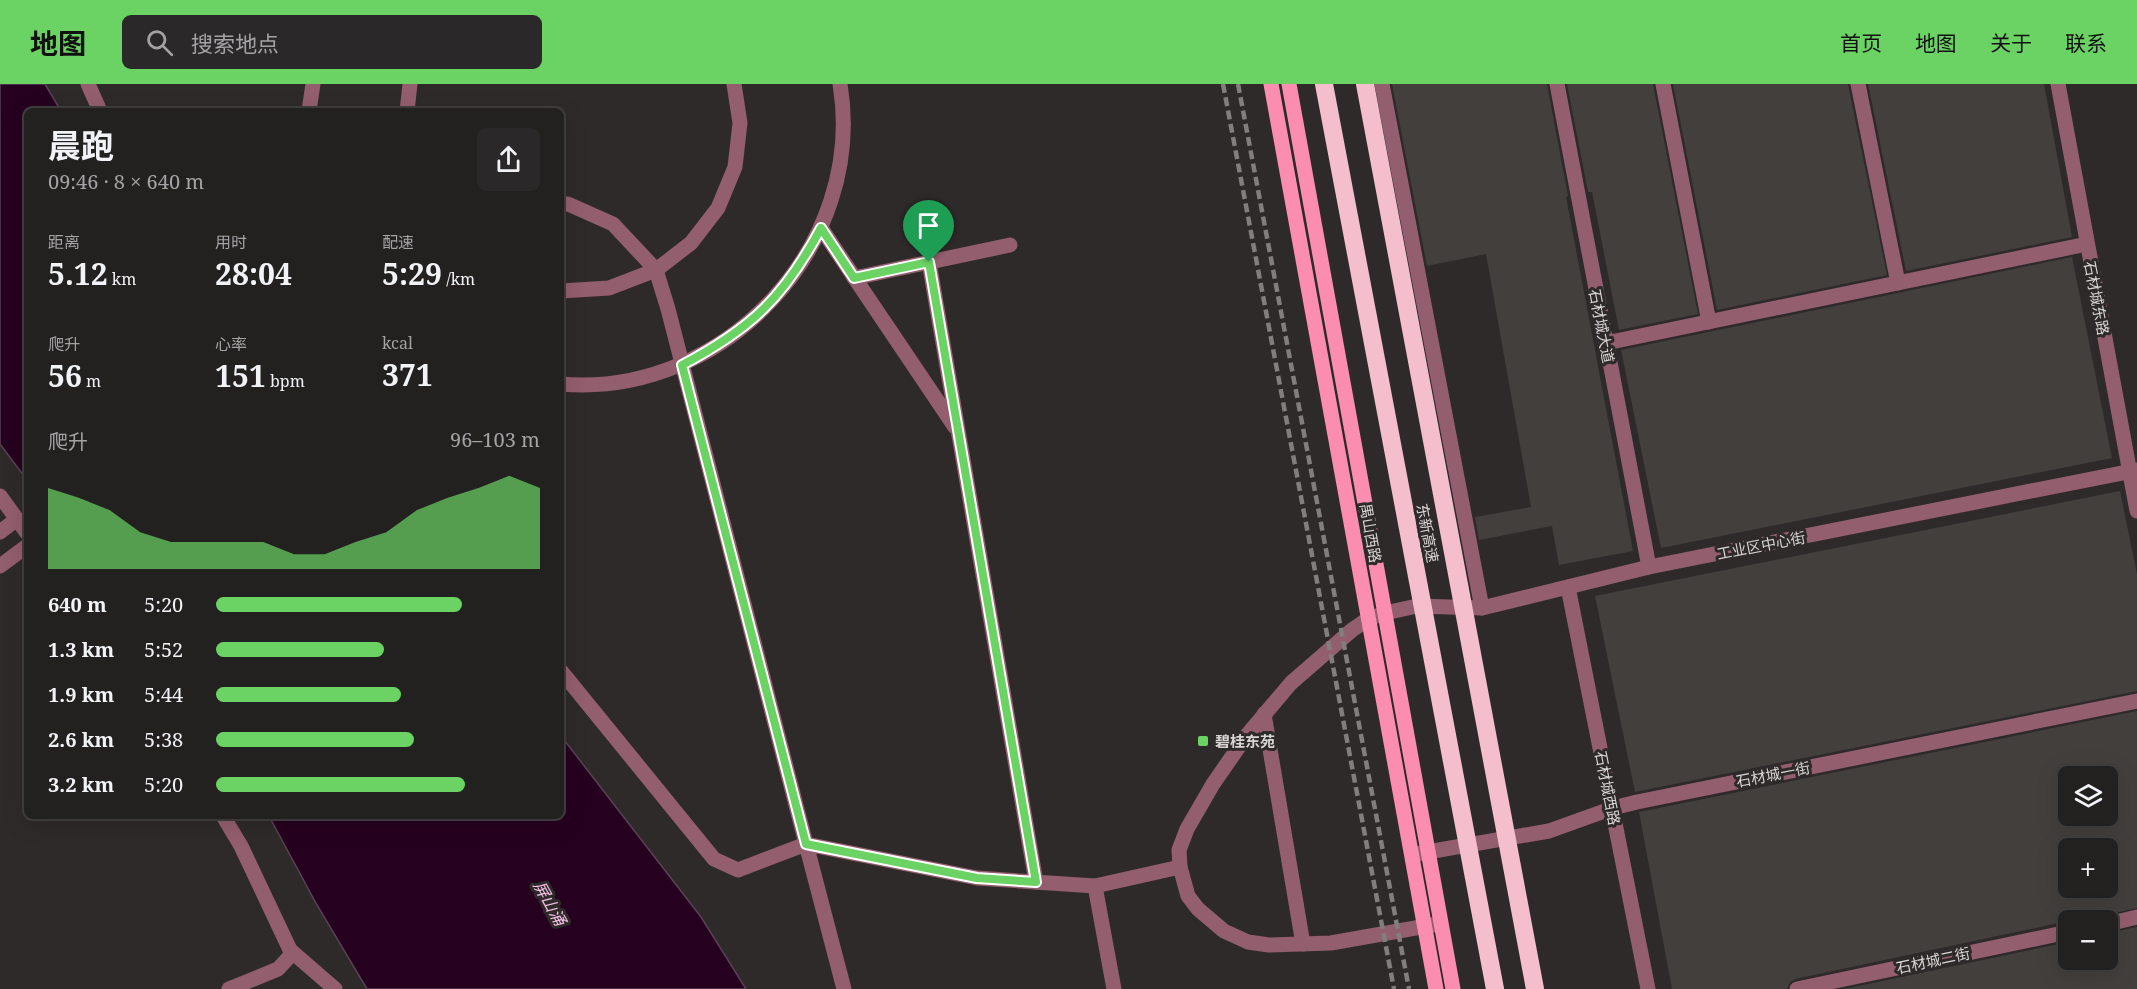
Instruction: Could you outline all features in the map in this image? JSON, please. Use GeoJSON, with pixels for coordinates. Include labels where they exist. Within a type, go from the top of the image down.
{"type":"FeatureCollection","features":[{"type":"Feature","properties":{"kind":"highway","name":"东新高速"},"geometry":{"type":"LineString","coordinates":[[1323,84],[1495,989]]}},
{"type":"Feature","properties":{"kind":"highway","name":"东新高速"},"geometry":{"type":"LineString","coordinates":[[1365,84],[1535,989]]}},
{"type":"Feature","properties":{"kind":"main road","name":"禺山西路"},"geometry":{"type":"LineString","coordinates":[[1271,84],[1436,989]]}},
{"type":"Feature","properties":{"kind":"main road","name":"禺山西路"},"geometry":{"type":"LineString","coordinates":[[1289,84],[1453,989]]}},
{"type":"Feature","properties":{"kind":"street"},"geometry":{"type":"LineString","coordinates":[[88,84],[99,108]]}},
{"type":"Feature","properties":{"kind":"street"},"geometry":{"type":"LineString","coordinates":[[309,108],[313,84]]}},
{"type":"Feature","properties":{"kind":"street"},"geometry":{"type":"LineString","coordinates":[[407,108],[410,84]]}},
{"type":"Feature","properties":{"kind":"street"},"geometry":{"type":"LineString","coordinates":[[564,291],[609,288],[656,270],[691,243],[718,208],[735,167],[740,123],[734,84]]}},
{"type":"Feature","properties":{"kind":"street"},"geometry":{"type":"LineString","coordinates":[[564,384],[580,386],[632,380],[682,365],[717,346],[750,323],[778,295],[802,263],[821,228],[836,182],[843,135],[840,84]]}},
{"type":"Feature","properties":{"kind":"street"},"geometry":{"type":"LineString","coordinates":[[1382,84],[1482,608]]}},
{"type":"Feature","properties":{"kind":"street","name":"石材城大道"},"geometry":{"type":"LineString","coordinates":[[1557,84],[1649,567]]}},
{"type":"Feature","properties":{"kind":"street"},"geometry":{"type":"LineString","coordinates":[[1663,84],[1709,322]]}},
{"type":"Feature","properties":{"kind":"street"},"geometry":{"type":"LineString","coordinates":[[1858,84],[1898,283]]}},
{"type":"Feature","properties":{"kind":"street","name":"石材城东路"},"geometry":{"type":"LineString","coordinates":[[2058,84],[2087,244],[2134,471],[2137,511]]}},
{"type":"Feature","properties":{"kind":"street"},"geometry":{"type":"LineString","coordinates":[[564,204],[614,224],[656,270],[844,989]]}},
{"type":"Feature","properties":{"kind":"street"},"geometry":{"type":"LineString","coordinates":[[821,228],[958,432]]}},
{"type":"Feature","properties":{"kind":"street"},"geometry":{"type":"LineString","coordinates":[[1606,343],[2087,244]]}},
{"type":"Feature","properties":{"kind":"street"},"geometry":{"type":"LineString","coordinates":[[854,278],[1010,245]]}},
{"type":"Feature","properties":{"kind":"street"},"geometry":{"type":"LineString","coordinates":[[929,262],[1036,882]]}},
{"type":"Feature","properties":{"kind":"street","name":"工业区中心街"},"geometry":{"type":"LineString","coordinates":[[1180,867],[1179,850],[1187,829],[1247,735],[1291,683],[1352,630],[1385,612],[1417,606],[1482,608],[1649,567],[2134,471]]}},
{"type":"Feature","properties":{"kind":"street"},"geometry":{"type":"LineString","coordinates":[[0,496],[24,528]]}},
{"type":"Feature","properties":{"kind":"street"},"geometry":{"type":"LineString","coordinates":[[0,532],[17,519]]}},
{"type":"Feature","properties":{"kind":"street"},"geometry":{"type":"LineString","coordinates":[[0,566],[24,548]]}},
{"type":"Feature","properties":{"kind":"street","name":"石材城西路"},"geometry":{"type":"LineString","coordinates":[[1568,587],[1648,989]]}},
{"type":"Feature","properties":{"kind":"street"},"geometry":{"type":"LineString","coordinates":[[564,675],[714,859],[738,870],[806,844],[977,878],[1095,886],[1180,867],[1188,896],[1198,909],[1224,931],[1248,942],[1269,945],[1331,943],[1441,923]]}},
{"type":"Feature","properties":{"kind":"street","name":"石材城一街"},"geometry":{"type":"LineString","coordinates":[[1412,855],[1549,831],[1612,808],[2137,700]]}},
{"type":"Feature","properties":{"kind":"street"},"geometry":{"type":"LineString","coordinates":[[1264,714],[1303,944]]}},
{"type":"Feature","properties":{"kind":"street"},"geometry":{"type":"LineString","coordinates":[[225,819],[241,846],[292,954],[279,969],[229,989]]}},
{"type":"Feature","properties":{"kind":"street"},"geometry":{"type":"LineString","coordinates":[[1095,886],[1114,989]]}},
{"type":"Feature","properties":{"kind":"street"},"geometry":{"type":"LineString","coordinates":[[2118,922],[2137,917]]}},
{"type":"Feature","properties":{"kind":"street","name":"石材城二街"},"geometry":{"type":"LineString","coordinates":[[1797,989],[2058,934]]}},
{"type":"Feature","properties":{"kind":"street"},"geometry":{"type":"LineString","coordinates":[[290,950],[335,989]]}},
{"type":"Feature","properties":{"kind":"water"},"geometry":{"type":"Polygon","coordinates":[[[0,84],[45,84],[59,108],[24,108],[24,476],[0,444],[0,84]]]}},
{"type":"Feature","properties":{"kind":"water","name":"屏山涌"},"geometry":{"type":"Polygon","coordinates":[[[564,740],[701,917],[746,989],[367,989],[317,905],[271,819],[564,819],[564,740]]]}},
{"type":"Feature","properties":{"kind":"building"},"geometry":{"type":"Polygon","coordinates":[[[1392,84],[1547,84],[1633,551],[1559,565],[1552,526],[1479,540],[1475,517],[1531,507],[1486,254],[1427,266],[1392,84]]]}},
{"type":"Feature","properties":{"kind":"building"},"geometry":{"type":"Polygon","coordinates":[[[1567,84],[1653,84],[1698,314],[1619,330],[1592,192],[1588,192],[1567,84]]]}},
{"type":"Feature","properties":{"kind":"building"},"geometry":{"type":"Polygon","coordinates":[[[1673,84],[1848,84],[1887,275],[1717,310],[1673,84]]]}},
{"type":"Feature","properties":{"kind":"building"},"geometry":{"type":"Polygon","coordinates":[[[1868,84],[2044,84],[2072,237],[1906,271],[1868,84]]]}},
{"type":"Feature","properties":{"kind":"building"},"geometry":{"type":"Polygon","coordinates":[[[2072,257],[2112,458],[1661,548],[1621,350],[2072,257]]]}},
{"type":"Feature","properties":{"kind":"building"},"geometry":{"type":"Polygon","coordinates":[[[2120,491],[2137,574],[2137,691],[1635,792],[1595,596],[2120,491]]]}},
{"type":"Feature","properties":{"kind":"building"},"geometry":{"type":"Polygon","coordinates":[[[2137,711],[2137,908],[2118,912],[2118,910],[2058,910],[2058,923],[1795,979],[1790,982],[1787,989],[1672,989],[1639,812],[2137,711]]]}},
{"type":"Feature","properties":{"kind":"building"},"geometry":{"type":"Polygon","coordinates":[[[2137,927],[2137,989],[1844,989],[2058,944],[2058,970],[2118,970],[2118,931],[2137,927]]]}},
{"type":"Feature","properties":{"kind":"railway"},"geometry":{"type":"LineString","coordinates":[[1223,84],[1394,989]]}},
{"type":"Feature","properties":{"kind":"railway"},"geometry":{"type":"LineString","coordinates":[[1238,84],[1409,989]]}},
{"type":"Feature","properties":{"kind":"place","name":"碧桂东苑"},"geometry":{"type":"Point","coordinates":[1203,741]}},
{"type":"Feature","properties":{"kind":"route"},"geometry":{"type":"LineString","coordinates":[[821,228],[854,278],[929,262],[958,432],[1036,882],[977,878],[806,844],[682,365],[717,346],[750,323],[778,295],[802,263],[821,228]]}}]}
